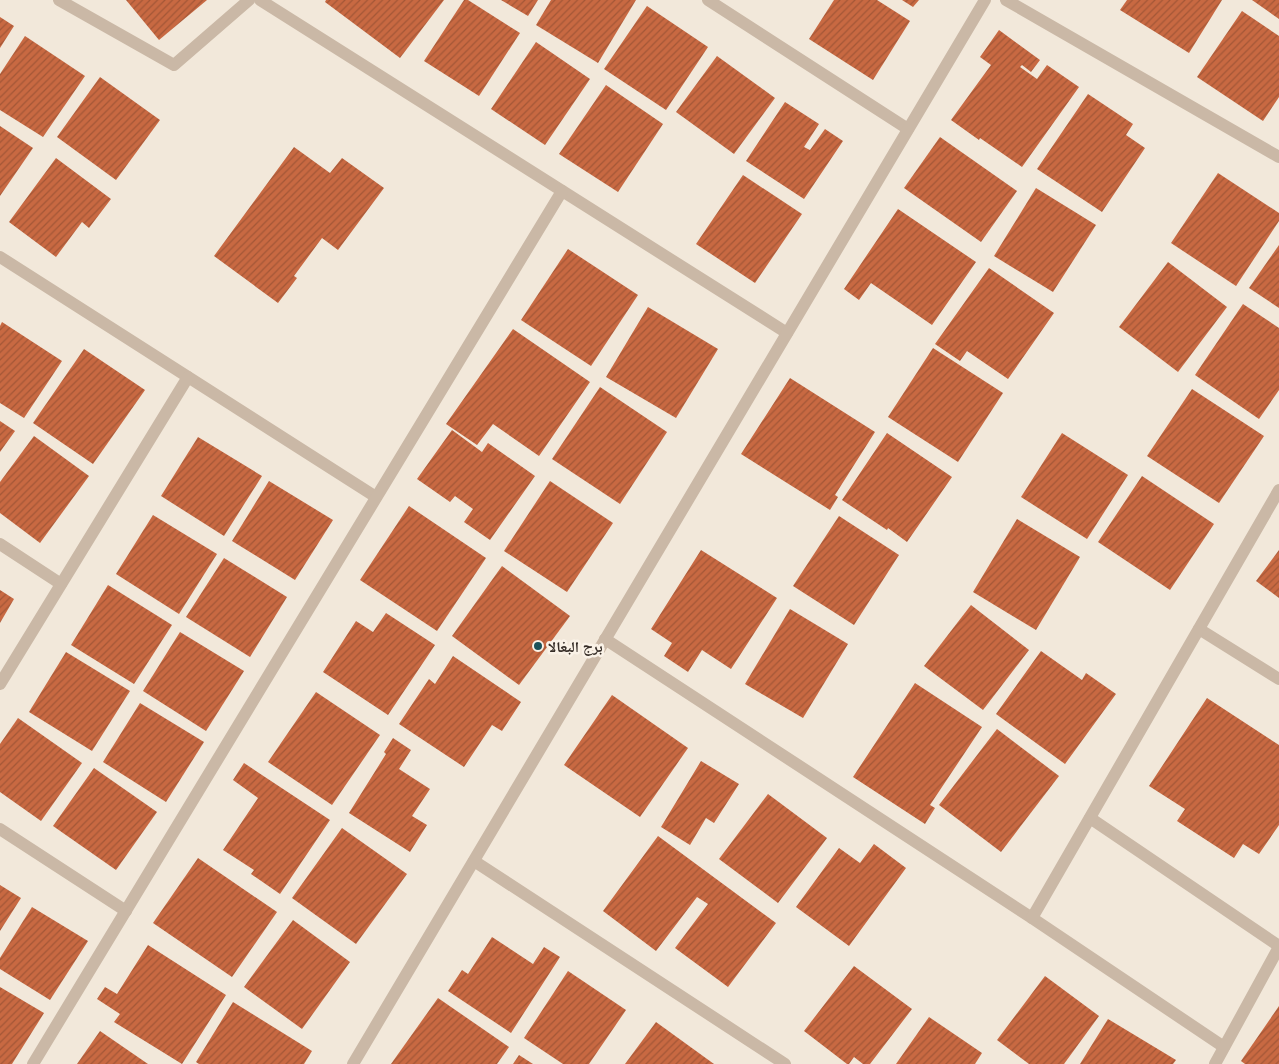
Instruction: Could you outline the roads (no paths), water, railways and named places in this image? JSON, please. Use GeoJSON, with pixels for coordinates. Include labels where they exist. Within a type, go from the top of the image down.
{"type":"FeatureCollection","features":[{"type":"Feature","properties":{"kind":"street"},"geometry":{"type":"LineString","coordinates":[[59,0],[174,65],[249,0]]}},
{"type":"Feature","properties":{"kind":"street"},"geometry":{"type":"LineString","coordinates":[[260,0],[787,333]]}},
{"type":"Feature","properties":{"kind":"street"},"geometry":{"type":"LineString","coordinates":[[708,0],[908,129]]}},
{"type":"Feature","properties":{"kind":"street"},"geometry":{"type":"LineString","coordinates":[[354,1064],[985,0]]}},
{"type":"Feature","properties":{"kind":"street"},"geometry":{"type":"LineString","coordinates":[[1006,0],[1279,157]]}},
{"type":"Feature","properties":{"kind":"street"},"geometry":{"type":"LineString","coordinates":[[33,1064],[562,191]]}},
{"type":"Feature","properties":{"kind":"street"},"geometry":{"type":"LineString","coordinates":[[0,257],[376,497]]}},
{"type":"Feature","properties":{"kind":"street"},"geometry":{"type":"LineString","coordinates":[[0,684],[188,377]]}},
{"type":"Feature","properties":{"kind":"street"},"geometry":{"type":"LineString","coordinates":[[1032,918],[1279,490]]}},
{"type":"Feature","properties":{"kind":"street"},"geometry":{"type":"LineString","coordinates":[[0,544],[61,584]]}},
{"type":"Feature","properties":{"kind":"street"},"geometry":{"type":"LineString","coordinates":[[1199,628],[1279,679]]}},
{"type":"Feature","properties":{"kind":"street"},"geometry":{"type":"LineString","coordinates":[[605,639],[1032,918],[1224,1047]]}},
{"type":"Feature","properties":{"kind":"street"},"geometry":{"type":"LineString","coordinates":[[1090,818],[1279,946],[1215,1064]]}},
{"type":"Feature","properties":{"kind":"street"},"geometry":{"type":"LineString","coordinates":[[0,829],[126,911]]}},
{"type":"Feature","properties":{"kind":"street"},"geometry":{"type":"LineString","coordinates":[[474,861],[785,1064]]}},
{"type":"Feature","properties":{"kind":"place","name":"برج البغالا"},"geometry":{"type":"Point","coordinates":[538,646]}}]}
